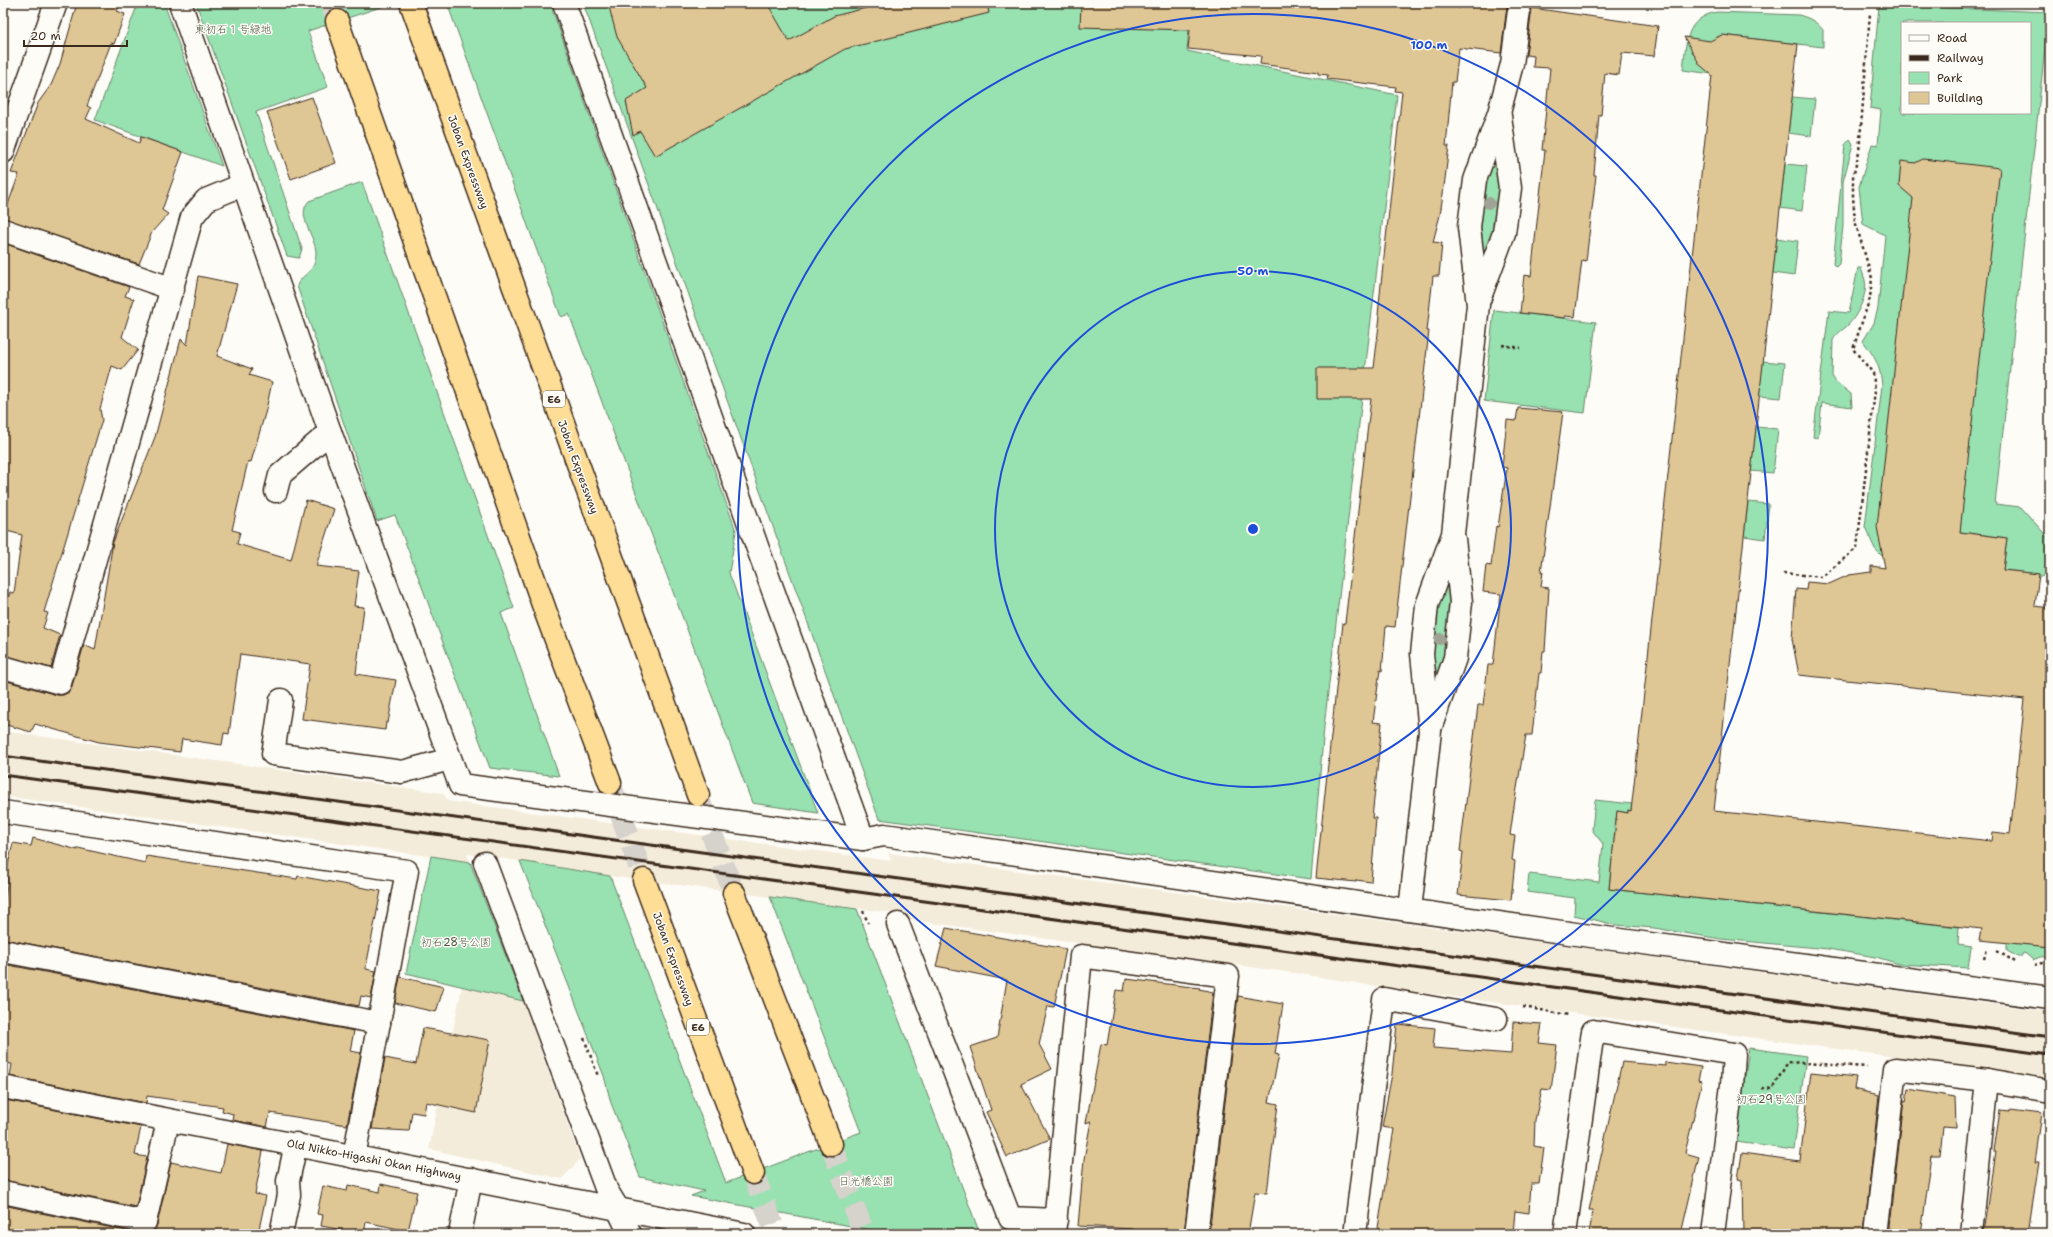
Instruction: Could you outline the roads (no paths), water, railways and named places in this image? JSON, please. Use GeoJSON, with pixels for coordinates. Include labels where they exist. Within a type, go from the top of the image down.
{"type":"FeatureCollection","features":[{"type":"Feature","properties":{"kind":"highway","name":"Joban Expressway"},"geometry":{"type":"LineString","coordinates":[[411,3],[698,795]]}},
{"type":"Feature","properties":{"kind":"highway"},"geometry":{"type":"LineString","coordinates":[[337,22],[543,606],[610,783]]}},
{"type":"Feature","properties":{"kind":"highway","name":"Joban Expressway"},"geometry":{"type":"LineString","coordinates":[[644,880],[753,1173]]}},
{"type":"Feature","properties":{"kind":"highway"},"geometry":{"type":"LineString","coordinates":[[734,892],[831,1144]]}},
{"type":"Feature","properties":{"kind":"street"},"geometry":{"type":"LineString","coordinates":[[3,152],[56,3]]}},
{"type":"Feature","properties":{"kind":"street"},"geometry":{"type":"LineString","coordinates":[[180,3],[242,185],[330,432],[460,785],[864,838],[884,835],[1410,910],[2050,998]]}},
{"type":"Feature","properties":{"kind":"street"},"geometry":{"type":"LineString","coordinates":[[564,3],[758,549],[864,838]]}},
{"type":"Feature","properties":{"kind":"street"},"geometry":{"type":"LineString","coordinates":[[1430,731],[1455,658],[1461,602],[1453,534],[1478,305],[1469,226],[1475,180],[1499,113],[1512,64],[1520,3]]}},
{"type":"Feature","properties":{"kind":"street"},"geometry":{"type":"LineString","coordinates":[[1478,305],[1504,233],[1510,188],[1499,113]]}},
{"type":"Feature","properties":{"kind":"street"},"geometry":{"type":"LineString","coordinates":[[3,667],[60,683],[192,217],[206,200],[242,185]]}},
{"type":"Feature","properties":{"kind":"street"},"geometry":{"type":"LineString","coordinates":[[3,230],[172,289]]}},
{"type":"Feature","properties":{"kind":"street"},"geometry":{"type":"LineString","coordinates":[[276,491],[280,475],[330,432]]}},
{"type":"Feature","properties":{"kind":"street"},"geometry":{"type":"LineString","coordinates":[[1410,910],[1430,731],[1422,654],[1427,605],[1453,534]]}},
{"type":"Feature","properties":{"kind":"street"},"geometry":{"type":"LineString","coordinates":[[281,700],[273,754],[402,772],[450,759]]}},
{"type":"Feature","properties":{"kind":"street"},"geometry":{"type":"LineString","coordinates":[[3,812],[407,871],[354,1157]]}},
{"type":"Feature","properties":{"kind":"street"},"geometry":{"type":"LineString","coordinates":[[485,863],[607,1191],[618,1209],[630,1234]]}},
{"type":"Feature","properties":{"kind":"street"},"geometry":{"type":"LineString","coordinates":[[898,924],[1010,1218],[1055,1227],[1081,956],[1228,976],[1196,1234]]}},
{"type":"Feature","properties":{"kind":"street"},"geometry":{"type":"LineString","coordinates":[[3,951],[379,1023]]}},
{"type":"Feature","properties":{"kind":"street"},"geometry":{"type":"LineString","coordinates":[[1355,1234],[1384,999],[1496,1019]]}},
{"type":"Feature","properties":{"kind":"street"},"geometry":{"type":"LineString","coordinates":[[1565,1234],[1593,1032],[1734,1054],[1732,1084],[1714,1234]]}},
{"type":"Feature","properties":{"kind":"street"},"geometry":{"type":"LineString","coordinates":[[1876,1234],[1895,1069],[1987,1080],[2050,1091]]}},
{"type":"Feature","properties":{"kind":"street"},"geometry":{"type":"LineString","coordinates":[[1971,1234],[1987,1080]]}},
{"type":"Feature","properties":{"kind":"street","name":"Old Nikko-Higashi Okan Highway"},"geometry":{"type":"LineString","coordinates":[[3,1087],[168,1121],[296,1144],[354,1157],[744,1234]]}},
{"type":"Feature","properties":{"kind":"street"},"geometry":{"type":"LineString","coordinates":[[3,1192],[145,1222],[168,1121]]}},
{"type":"Feature","properties":{"kind":"street"},"geometry":{"type":"LineString","coordinates":[[281,1234],[289,1196],[288,1181],[296,1144]]}},
{"type":"Feature","properties":{"kind":"street"},"geometry":{"type":"LineString","coordinates":[[460,1234],[471,1179]]}},
{"type":"Feature","properties":{"kind":"tunnel"},"geometry":{"type":"LineString","coordinates":[[331,3],[337,21]]}},
{"type":"Feature","properties":{"kind":"tunnel"},"geometry":{"type":"LineString","coordinates":[[610,783],[644,880]]}},
{"type":"Feature","properties":{"kind":"tunnel"},"geometry":{"type":"LineString","coordinates":[[700,802],[734,893]]}},
{"type":"Feature","properties":{"kind":"tunnel"},"geometry":{"type":"LineString","coordinates":[[831,1144],[864,1234]]}},
{"type":"Feature","properties":{"kind":"tunnel"},"geometry":{"type":"LineString","coordinates":[[753,1173],[776,1234]]}},
{"type":"Feature","properties":{"kind":"railway"},"geometry":{"type":"LineString","coordinates":[[3,756],[2050,1037]]}},
{"type":"Feature","properties":{"kind":"railway"},"geometry":{"type":"LineString","coordinates":[[3,775],[2050,1055]]}},
{"type":"Feature","properties":{"kind":"park label","name":"東初石１号緑地"},"geometry":{"type":"Point","coordinates":[233,29]}},
{"type":"Feature","properties":{"kind":"park label","name":"初石28号公園"},"geometry":{"type":"Point","coordinates":[456,942]}},
{"type":"Feature","properties":{"kind":"park label","name":"初石29号公園"},"geometry":{"type":"Point","coordinates":[1771,1099]}},
{"type":"Feature","properties":{"kind":"park label","name":"日光橋公園"},"geometry":{"type":"Point","coordinates":[866,1181]}}]}
